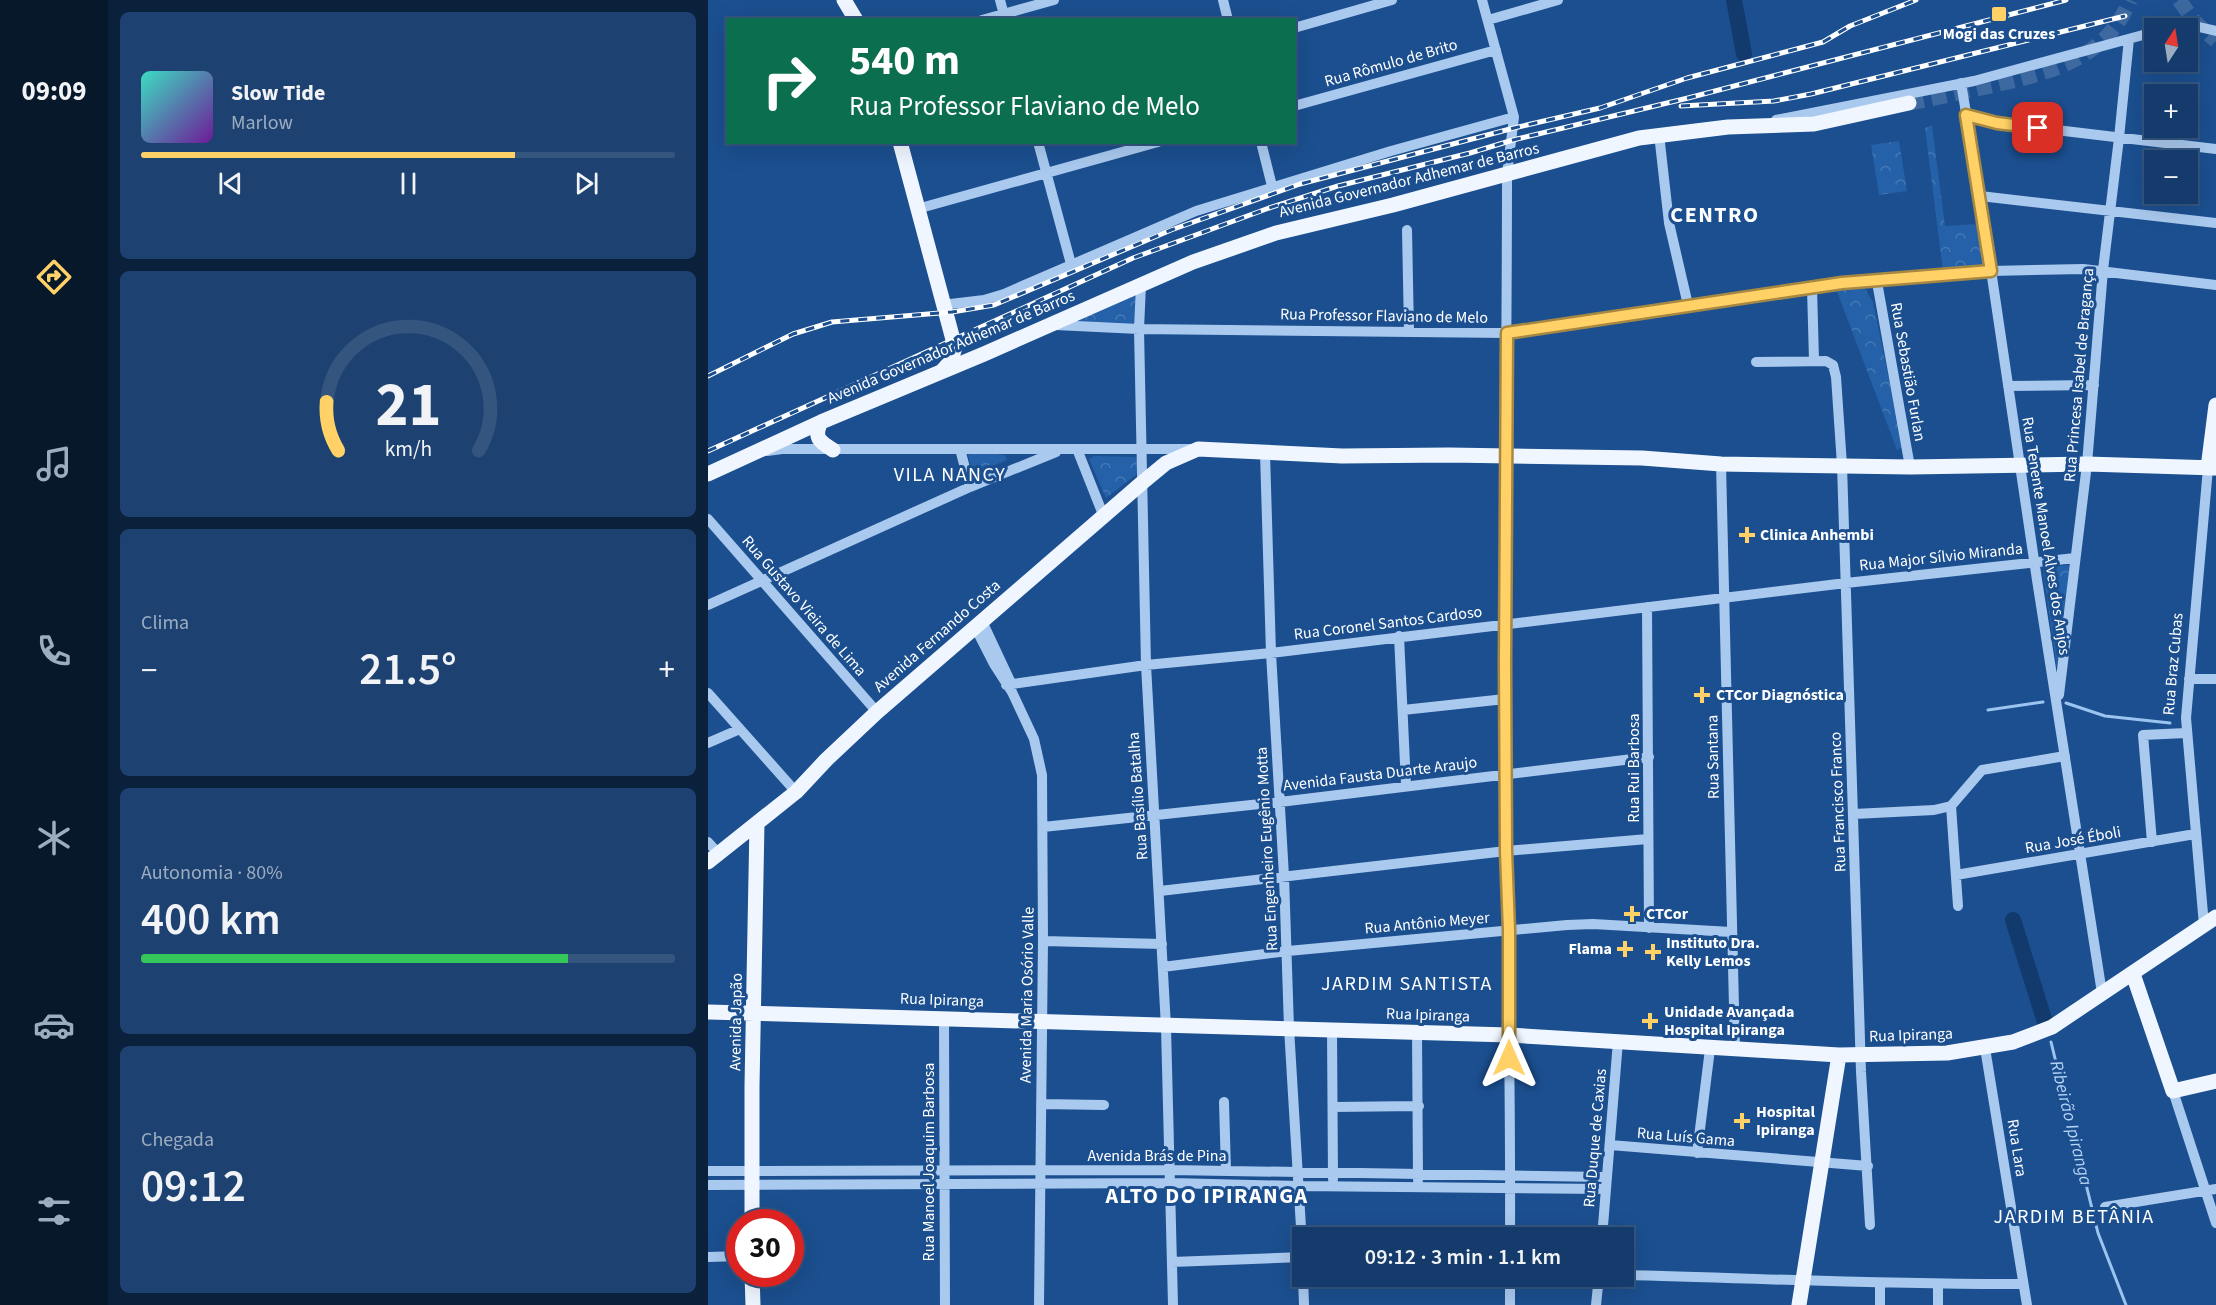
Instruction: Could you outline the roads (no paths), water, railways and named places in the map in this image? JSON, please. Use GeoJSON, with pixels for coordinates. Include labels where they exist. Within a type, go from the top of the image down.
{"type":"FeatureCollection","features":[{"type":"Feature","properties":{"kind":"main road"},"geometry":{"type":"LineString","coordinates":[[833,0],[843,18]]}},
{"type":"Feature","properties":{"kind":"main road"},"geometry":{"type":"LineString","coordinates":[[844,0],[855,18]]}},
{"type":"Feature","properties":{"kind":"main road"},"geometry":{"type":"LineString","coordinates":[[1756,125],[1814,124],[1909,103]]}},
{"type":"Feature","properties":{"kind":"main road","name":"Avenida Governador Adhemar de Barros"},"geometry":{"type":"LineString","coordinates":[[708,474],[821,422],[984,354],[1193,262],[1276,233],[1507,174],[1625,141],[1659,134],[1756,125]]}},
{"type":"Feature","properties":{"kind":"main road"},"geometry":{"type":"LineString","coordinates":[[901,144],[921,209],[955,347],[951,361],[941,372]]}},
{"type":"Feature","properties":{"kind":"main road"},"geometry":{"type":"LineString","coordinates":[[908,144],[921,209]]}},
{"type":"Feature","properties":{"kind":"main road"},"geometry":{"type":"LineString","coordinates":[[946,305],[965,344],[974,352],[984,354]]}},
{"type":"Feature","properties":{"kind":"main road","name":"Rua Braz Cubas"},"geometry":{"type":"LineString","coordinates":[[2212,468],[2216,405]]}},
{"type":"Feature","properties":{"kind":"main road"},"geometry":{"type":"LineString","coordinates":[[821,422],[817,429],[817,438],[833,450]]}},
{"type":"Feature","properties":{"kind":"main road"},"geometry":{"type":"LineString","coordinates":[[1198,449],[1378,457],[1642,458],[1721,464],[1910,467],[2087,464],[2212,468]]}},
{"type":"Feature","properties":{"kind":"main road","name":"Avenida Fernando Costa"},"geometry":{"type":"LineString","coordinates":[[712,852],[757,823],[796,792],[877,712],[1143,482],[1166,463],[1198,449]]}},
{"type":"Feature","properties":{"kind":"main road","name":"Avenida Japão"},"geometry":{"type":"LineString","coordinates":[[752,1209],[757,823]]}},
{"type":"Feature","properties":{"kind":"main road","name":"Rua Ipiranga"},"geometry":{"type":"LineString","coordinates":[[708,1012],[1166,1027],[1289,1028],[1509,1035],[1839,1055],[1919,1055],[1985,1048],[2024,1039],[2052,1027],[2210,921]]}},
{"type":"Feature","properties":{"kind":"main road"},"geometry":{"type":"LineString","coordinates":[[2133,974],[2173,1091],[2216,1081]]}},
{"type":"Feature","properties":{"kind":"main road"},"geometry":{"type":"LineString","coordinates":[[1799,1305],[1805,1279],[1839,1055]]}},
{"type":"Feature","properties":{"kind":"main road"},"geometry":{"type":"LineString","coordinates":[[752,1287],[753,1305]]}},
{"type":"Feature","properties":{"kind":"street"},"geometry":{"type":"LineString","coordinates":[[1000,0],[1004,16],[1054,0]]}},
{"type":"Feature","properties":{"kind":"street"},"geometry":{"type":"LineString","coordinates":[[1223,0],[1228,18]]}},
{"type":"Feature","properties":{"kind":"street"},"geometry":{"type":"LineString","coordinates":[[1296,27],[1392,0]]}},
{"type":"Feature","properties":{"kind":"street"},"geometry":{"type":"LineString","coordinates":[[1482,0],[1514,117],[1507,174],[1505,624],[1510,1227]]}},
{"type":"Feature","properties":{"kind":"street"},"geometry":{"type":"LineString","coordinates":[[1488,20],[1558,0]]}},
{"type":"Feature","properties":{"kind":"street"},"geometry":{"type":"LineString","coordinates":[[2198,27],[2216,31]]}},
{"type":"Feature","properties":{"kind":"street","name":"Avenida Governador Adhemar de Barros"},"geometry":{"type":"LineString","coordinates":[[1756,125],[1961,83],[2144,35]]}},
{"type":"Feature","properties":{"kind":"street","name":"Rua Princesa Isabel de Bragança"},"geometry":{"type":"LineString","coordinates":[[2058,713],[2087,464],[2103,270],[2120,138],[2129,39]]}},
{"type":"Feature","properties":{"kind":"street","name":"Rua Rômulo de Brito"},"geometry":{"type":"LineString","coordinates":[[1296,105],[1496,50]]}},
{"type":"Feature","properties":{"kind":"street","name":"Rua Tenente Manoel Alves dos Anjos"},"geometry":{"type":"LineString","coordinates":[[1961,83],[2102,993]]}},
{"type":"Feature","properties":{"kind":"street"},"geometry":{"type":"LineString","coordinates":[[1966,115],[1997,123],[2216,149]]}},
{"type":"Feature","properties":{"kind":"street"},"geometry":{"type":"LineString","coordinates":[[946,305],[984,300],[1004,294],[1196,210],[1391,151],[1514,117]]}},
{"type":"Feature","properties":{"kind":"street"},"geometry":{"type":"LineString","coordinates":[[1659,134],[1670,223],[1688,305]]}},
{"type":"Feature","properties":{"kind":"street"},"geometry":{"type":"LineString","coordinates":[[1039,144],[1071,264]]}},
{"type":"Feature","properties":{"kind":"street"},"geometry":{"type":"LineString","coordinates":[[921,209],[1151,144]]}},
{"type":"Feature","properties":{"kind":"street"},"geometry":{"type":"LineString","coordinates":[[1262,144],[1272,186]]}},
{"type":"Feature","properties":{"kind":"street"},"geometry":{"type":"LineString","coordinates":[[1980,196],[2216,223]]}},
{"type":"Feature","properties":{"kind":"street"},"geometry":{"type":"LineString","coordinates":[[1407,230],[1409,331]]}},
{"type":"Feature","properties":{"kind":"street","name":"Rua Professor Flaviano de Melo"},"geometry":{"type":"LineString","coordinates":[[1051,325],[1139,329],[1507,333],[1836,284],[1991,271],[2103,270],[2216,285]]}},
{"type":"Feature","properties":{"kind":"street","name":"Rua Sebastião Furlan"},"geometry":{"type":"LineString","coordinates":[[1877,282],[1910,467]]}},
{"type":"Feature","properties":{"kind":"street","name":"Rua Basílio Batalha"},"geometry":{"type":"LineString","coordinates":[[1141,285],[1139,329],[1146,665],[1166,1027],[1172,1183],[1173,1305]]}},
{"type":"Feature","properties":{"kind":"street"},"geometry":{"type":"LineString","coordinates":[[1756,362],[1814,360],[1816,288]]}},
{"type":"Feature","properties":{"kind":"street","name":"Rua Francisco Franco"},"geometry":{"type":"LineString","coordinates":[[1814,360],[1830,363],[1836,377],[1842,465],[1861,1055],[1870,1225]]}},
{"type":"Feature","properties":{"kind":"street"},"geometry":{"type":"LineString","coordinates":[[2008,386],[2094,385]]}},
{"type":"Feature","properties":{"kind":"street"},"geometry":{"type":"LineString","coordinates":[[749,454],[782,449],[1198,449]]}},
{"type":"Feature","properties":{"kind":"street"},"geometry":{"type":"LineString","coordinates":[[960,449],[970,487]]}},
{"type":"Feature","properties":{"kind":"street"},"geometry":{"type":"LineString","coordinates":[[708,605],[970,487],[1062,449]]}},
{"type":"Feature","properties":{"kind":"street"},"geometry":{"type":"LineString","coordinates":[[1077,449],[1104,517]]}},
{"type":"Feature","properties":{"kind":"street","name":"Rua Engenheiro Eugênio Motta"},"geometry":{"type":"LineString","coordinates":[[1265,453],[1271,652],[1301,1227]]}},
{"type":"Feature","properties":{"kind":"street","name":"Rua Santana"},"geometry":{"type":"LineString","coordinates":[[1721,464],[1735,1049]]}},
{"type":"Feature","properties":{"kind":"street","name":"Rua Braz Cubas"},"geometry":{"type":"LineString","coordinates":[[2210,921],[2195,834],[2186,733],[2189,679],[2212,468]]}},
{"type":"Feature","properties":{"kind":"street","name":"Rua Gustavo Vieira de Lima"},"geometry":{"type":"LineString","coordinates":[[708,519],[877,712]]}},
{"type":"Feature","properties":{"kind":"street","name":"Rua Major Sílvio Miranda"},"geometry":{"type":"LineString","coordinates":[[1846,583],[2076,558]]}},
{"type":"Feature","properties":{"kind":"street","name":"Rua Coronel Santos Cardoso"},"geometry":{"type":"LineString","coordinates":[[1010,686],[1146,665],[1846,583]]}},
{"type":"Feature","properties":{"kind":"street","name":"Rua Rui Barbosa"},"geometry":{"type":"LineString","coordinates":[[1647,607],[1650,757],[1649,928]]}},
{"type":"Feature","properties":{"kind":"street","name":"Avenida Maria Osório Valle"},"geometry":{"type":"LineString","coordinates":[[979,624],[1010,686],[1038,752],[1042,775],[1043,941],[1039,1305]]}},
{"type":"Feature","properties":{"kind":"street"},"geometry":{"type":"LineString","coordinates":[[1400,636],[1406,785]]}},
{"type":"Feature","properties":{"kind":"street"},"geometry":{"type":"LineString","coordinates":[[2189,679],[2216,679]]}},
{"type":"Feature","properties":{"kind":"street"},"geometry":{"type":"LineString","coordinates":[[708,693],[796,792]]}},
{"type":"Feature","properties":{"kind":"street"},"geometry":{"type":"LineString","coordinates":[[1403,710],[1505,699]]}},
{"type":"Feature","properties":{"kind":"street"},"geometry":{"type":"LineString","coordinates":[[708,743],[740,729]]}},
{"type":"Feature","properties":{"kind":"street"},"geometry":{"type":"LineString","coordinates":[[2152,842],[2143,735],[2186,733]]}},
{"type":"Feature","properties":{"kind":"street"},"geometry":{"type":"LineString","coordinates":[[1854,814],[1934,810],[1951,806],[1982,770],[2065,756]]}},
{"type":"Feature","properties":{"kind":"street","name":"Avenida Fausta Duarte Araujo"},"geometry":{"type":"LineString","coordinates":[[1043,826],[1280,802],[1650,757]]}},
{"type":"Feature","properties":{"kind":"street"},"geometry":{"type":"LineString","coordinates":[[1951,806],[1958,906]]}},
{"type":"Feature","properties":{"kind":"street","name":"Rua José Éboli"},"geometry":{"type":"LineString","coordinates":[[1956,875],[2195,834]]}},
{"type":"Feature","properties":{"kind":"street"},"geometry":{"type":"LineString","coordinates":[[1160,891],[1506,851],[1648,839]]}},
{"type":"Feature","properties":{"kind":"street","name":"Rua Antônio Meyer"},"geometry":{"type":"LineString","coordinates":[[1163,967],[1288,951],[1593,924],[1731,932]]}},
{"type":"Feature","properties":{"kind":"street"},"geometry":{"type":"LineString","coordinates":[[1043,941],[1162,945]]}},
{"type":"Feature","properties":{"kind":"street","name":"Rua Manoel Joaquim Barbosa"},"geometry":{"type":"LineString","coordinates":[[944,1018],[945,1305]]}},
{"type":"Feature","properties":{"kind":"street"},"geometry":{"type":"LineString","coordinates":[[1332,1030],[1334,1186]]}},
{"type":"Feature","properties":{"kind":"street"},"geometry":{"type":"LineString","coordinates":[[1417,1033],[1418,1186]]}},
{"type":"Feature","properties":{"kind":"street","name":"Rua Duque de Caxias"},"geometry":{"type":"LineString","coordinates":[[1603,1227],[1618,1041]]}},
{"type":"Feature","properties":{"kind":"street"},"geometry":{"type":"LineString","coordinates":[[1697,1153],[1710,1048]]}},
{"type":"Feature","properties":{"kind":"street","name":"Rua Lara"},"geometry":{"type":"LineString","coordinates":[[1985,1048],[2025,1305]]}},
{"type":"Feature","properties":{"kind":"street"},"geometry":{"type":"LineString","coordinates":[[2173,1091],[2211,1190],[2216,1224]]}},
{"type":"Feature","properties":{"kind":"street"},"geometry":{"type":"LineString","coordinates":[[1224,1102],[1226,1171]]}},
{"type":"Feature","properties":{"kind":"street"},"geometry":{"type":"LineString","coordinates":[[1041,1104],[1104,1105]]}},
{"type":"Feature","properties":{"kind":"street"},"geometry":{"type":"LineString","coordinates":[[1333,1107],[1419,1106]]}},
{"type":"Feature","properties":{"kind":"street","name":"Rua Luís Gama"},"geometry":{"type":"LineString","coordinates":[[1610,1145],[1868,1166]]}},
{"type":"Feature","properties":{"kind":"street"},"geometry":{"type":"LineString","coordinates":[[889,1169],[889,1183]]}},
{"type":"Feature","properties":{"kind":"street","name":"Avenida Brás de Pina"},"geometry":{"type":"LineString","coordinates":[[708,1185],[752,1178],[846,1170],[889,1169],[1171,1170],[1606,1177]]}},
{"type":"Feature","properties":{"kind":"street"},"geometry":{"type":"LineString","coordinates":[[846,1170],[846,1184]]}},
{"type":"Feature","properties":{"kind":"street","name":"Avenida Brás de Pina"},"geometry":{"type":"LineString","coordinates":[[708,1171],[752,1178],[846,1184],[1172,1183],[1605,1189]]}},
{"type":"Feature","properties":{"kind":"street"},"geometry":{"type":"LineString","coordinates":[[1244,1185],[1245,1172]]}},
{"type":"Feature","properties":{"kind":"street"},"geometry":{"type":"LineString","coordinates":[[2105,1208],[2211,1190]]}},
{"type":"Feature","properties":{"kind":"street"},"geometry":{"type":"LineString","coordinates":[[708,1257],[726,1256]]}},
{"type":"Feature","properties":{"kind":"street"},"geometry":{"type":"LineString","coordinates":[[1172,1262],[1292,1257]]}},
{"type":"Feature","properties":{"kind":"street"},"geometry":{"type":"LineString","coordinates":[[1634,1275],[2023,1287]]}},
{"type":"Feature","properties":{"kind":"street"},"geometry":{"type":"LineString","coordinates":[[1880,1284],[1880,1305]]}},
{"type":"Feature","properties":{"kind":"street"},"geometry":{"type":"LineString","coordinates":[[1938,1285],[1938,1305]]}},
{"type":"Feature","properties":{"kind":"street"},"geometry":{"type":"LineString","coordinates":[[1303,1287],[1304,1305]]}},
{"type":"Feature","properties":{"kind":"street"},"geometry":{"type":"LineString","coordinates":[[1510,1287],[1510,1305]]}},
{"type":"Feature","properties":{"kind":"street"},"geometry":{"type":"LineString","coordinates":[[1596,1305],[1598,1287]]}},
{"type":"Feature","properties":{"kind":"waterway"},"geometry":{"type":"LineString","coordinates":[[1734,0],[1744,54]]}},
{"type":"Feature","properties":{"kind":"waterway"},"geometry":{"type":"LineString","coordinates":[[1988,710],[2043,702]]}},
{"type":"Feature","properties":{"kind":"waterway"},"geometry":{"type":"LineString","coordinates":[[2066,703],[2105,716],[2170,723]]}},
{"type":"Feature","properties":{"kind":"waterway","name":"Ribeirão Ipiranga"},"geometry":{"type":"LineString","coordinates":[[2013,920],[2045,1022]]}},
{"type":"Feature","properties":{"kind":"waterway","name":"Ribeirão Ipiranga"},"geometry":{"type":"LineString","coordinates":[[2051,1042],[2098,1233],[2126,1305]]}},
{"type":"Feature","properties":{"kind":"tunnel"},"geometry":{"type":"LineString","coordinates":[[1909,103],[2037,75],[2075,60],[2107,36],[2120,20],[2130,0]]}},
{"type":"Feature","properties":{"kind":"tunnel"},"geometry":{"type":"LineString","coordinates":[[2179,0],[2195,22],[2216,41]]}},
{"type":"Feature","properties":{"kind":"railway"},"geometry":{"type":"LineString","coordinates":[[708,376],[793,334],[832,322],[952,312],[994,305],[1171,230],[1300,184],[1600,108],[1687,78],[1823,42],[1850,26],[1916,0]]}},
{"type":"Feature","properties":{"kind":"railway"},"geometry":{"type":"LineString","coordinates":[[708,451],[1133,258],[1269,208],[1338,186],[1513,140],[1688,98],[2066,0]]}},
{"type":"Feature","properties":{"kind":"railway"},"geometry":{"type":"LineString","coordinates":[[1681,106],[1774,101],[1811,94],[2125,16]]}},
{"type":"Feature","properties":{"kind":"place","name":"Mogi das Cruzes"},"geometry":{"type":"Point","coordinates":[1999,14]}},
{"type":"Feature","properties":{"kind":"place","name":"Clinica Anhembi"},"geometry":{"type":"Point","coordinates":[1747,535]}},
{"type":"Feature","properties":{"kind":"place","name":"CTCor Diagnóstica"},"geometry":{"type":"Point","coordinates":[1702,695]}},
{"type":"Feature","properties":{"kind":"place","name":"CTCor"},"geometry":{"type":"Point","coordinates":[1632,914]}},
{"type":"Feature","properties":{"kind":"place","name":"Flama"},"geometry":{"type":"Point","coordinates":[1625,949]}},
{"type":"Feature","properties":{"kind":"place","name":"Instituto Dra. Kelly Lemos"},"geometry":{"type":"Point","coordinates":[1653,952]}},
{"type":"Feature","properties":{"kind":"place","name":"Unidade Avançada Hospital Ipiranga"},"geometry":{"type":"Point","coordinates":[1650,1021]}},
{"type":"Feature","properties":{"kind":"place","name":"Hospital Ipiranga"},"geometry":{"type":"Point","coordinates":[1742,1121]}},
{"type":"Feature","properties":{"kind":"district","name":"CENTRO"},"geometry":{"type":"Point","coordinates":[1715,215]}},
{"type":"Feature","properties":{"kind":"district","name":"VILA NANCY"},"geometry":{"type":"Point","coordinates":[950,475]}},
{"type":"Feature","properties":{"kind":"district","name":"JARDIM SANTISTA"},"geometry":{"type":"Point","coordinates":[1407,984]}},
{"type":"Feature","properties":{"kind":"district","name":"ALTO DO IPIRANGA"},"geometry":{"type":"Point","coordinates":[1207,1196]}},
{"type":"Feature","properties":{"kind":"district","name":"JARDIM BETÂNIA"},"geometry":{"type":"Point","coordinates":[2074,1217]}}]}
